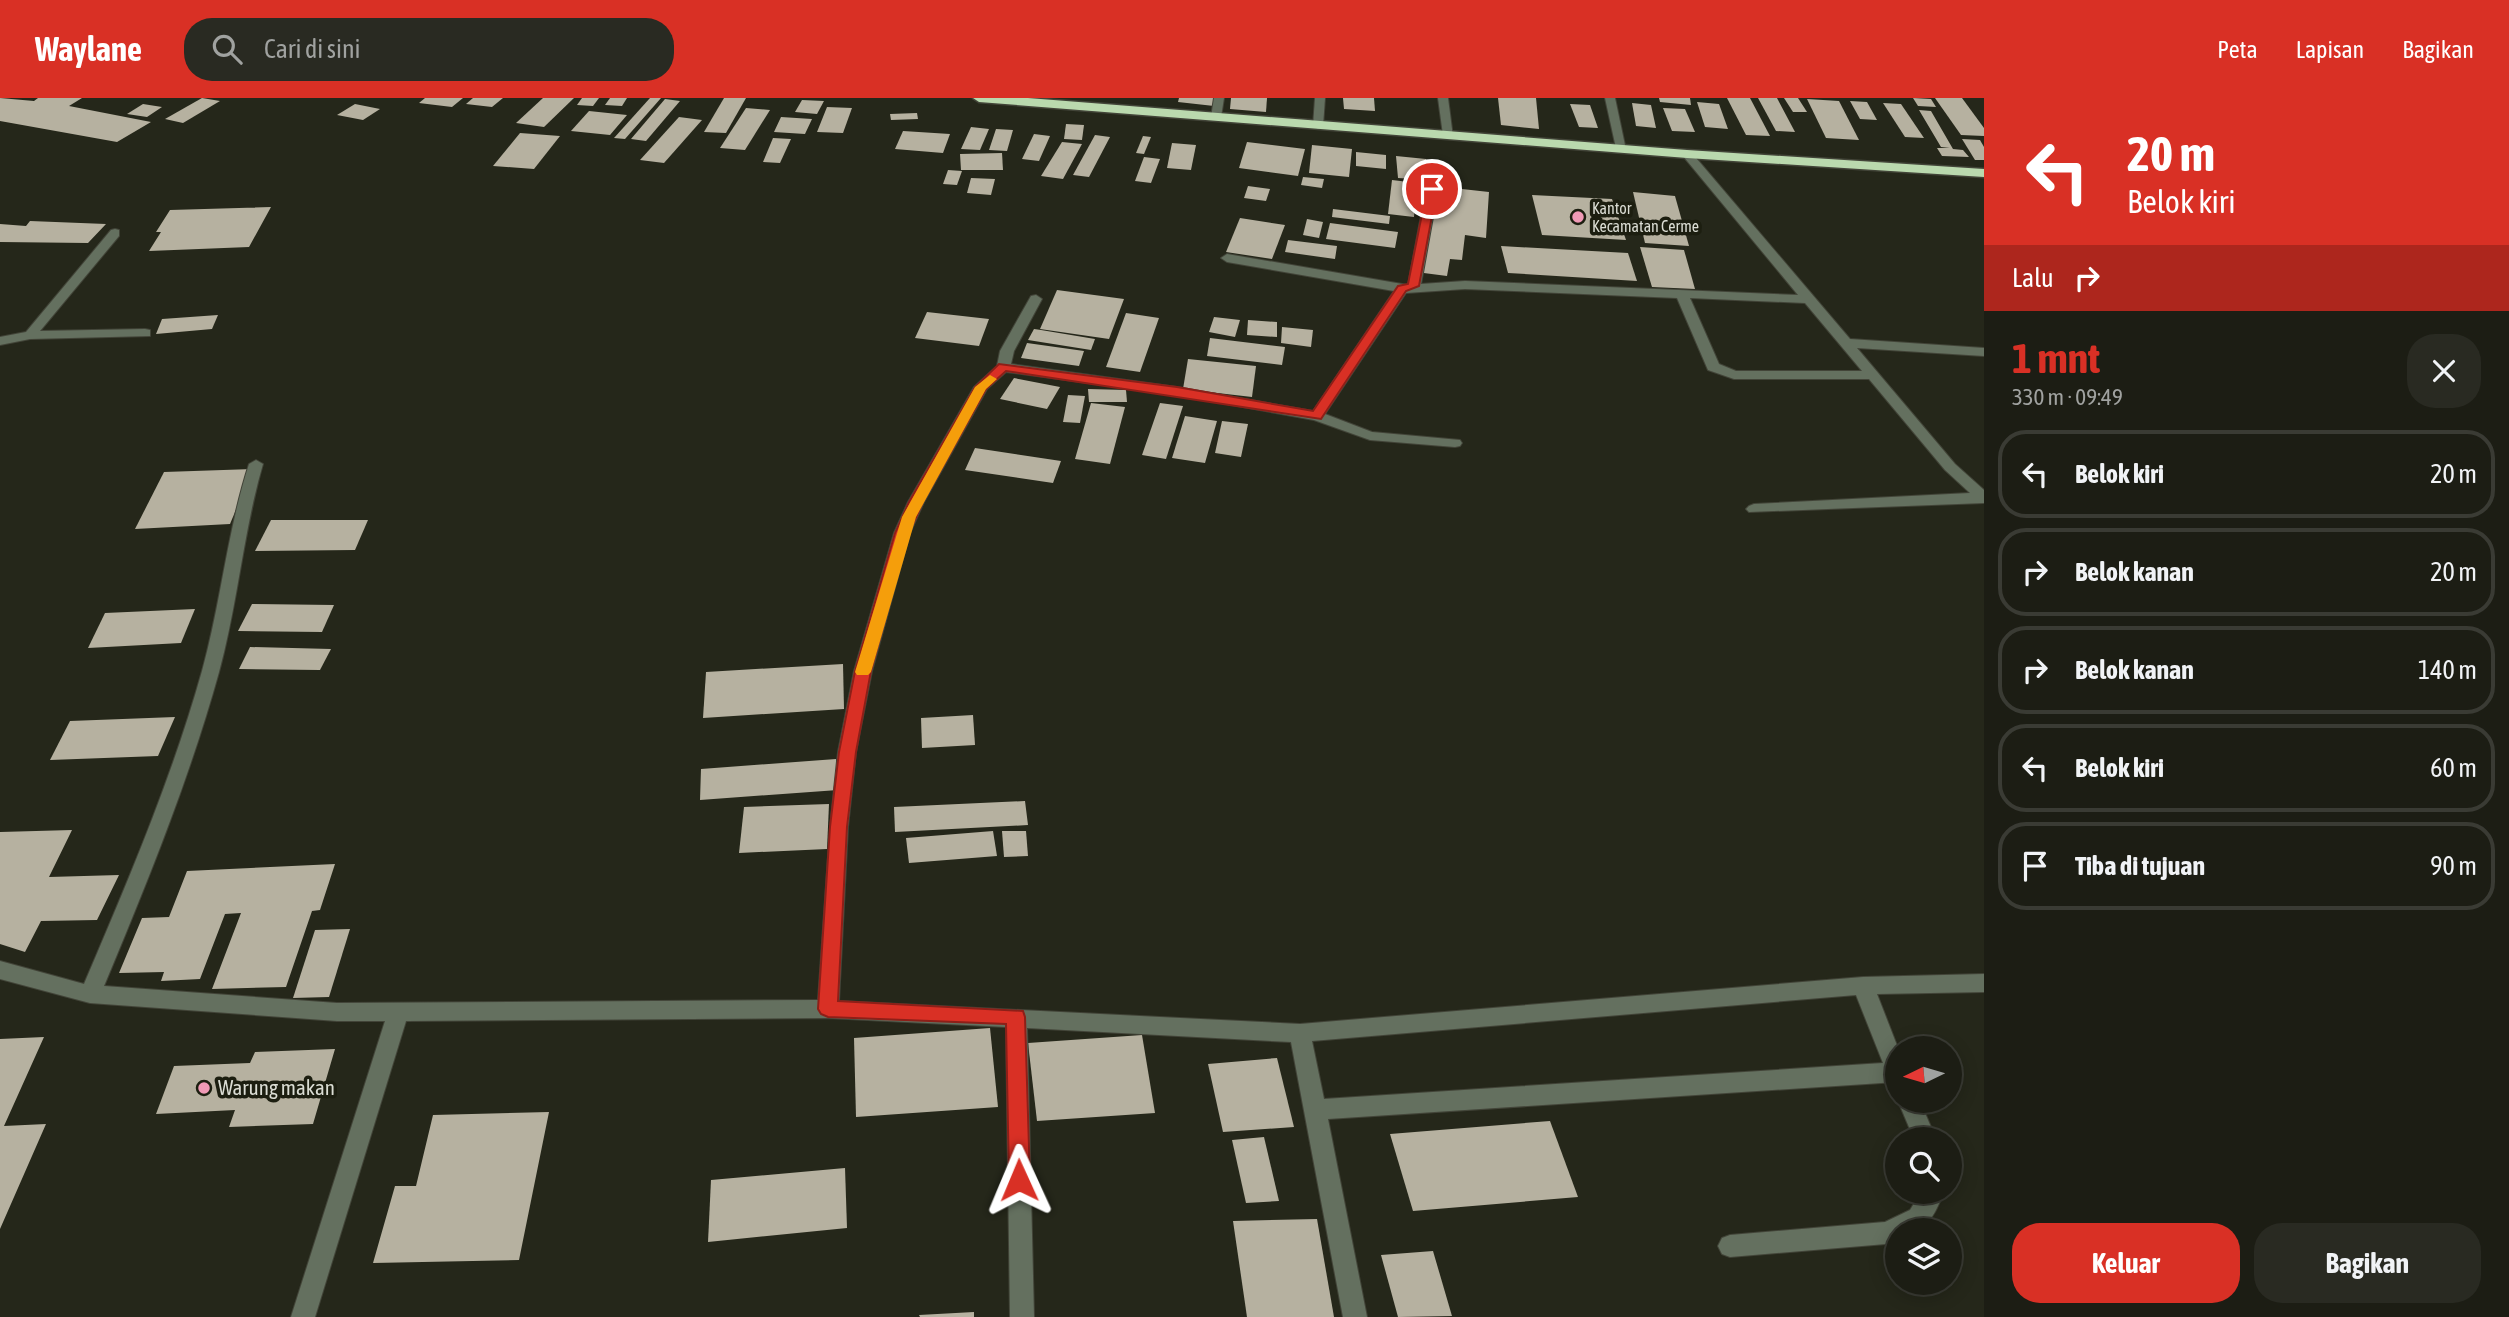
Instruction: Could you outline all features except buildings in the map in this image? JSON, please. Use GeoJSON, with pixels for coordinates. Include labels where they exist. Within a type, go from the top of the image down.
{"type":"FeatureCollection","features":[{"type":"Feature","properties":{"kind":"highway"},"geometry":{"type":"LineString","coordinates":[[979,98],[1687,154],[1984,173]]}},
{"type":"Feature","properties":{"kind":"street"},"geometry":{"type":"LineString","coordinates":[[1216,117],[1219,98]]}},
{"type":"Feature","properties":{"kind":"street"},"geometry":{"type":"LineString","coordinates":[[1318,125],[1320,98]]}},
{"type":"Feature","properties":{"kind":"street"},"geometry":{"type":"LineString","coordinates":[[1443,98],[1450,135]]}},
{"type":"Feature","properties":{"kind":"street"},"geometry":{"type":"LineString","coordinates":[[1611,98],[1622,148]]}},
{"type":"Feature","properties":{"kind":"street"},"geometry":{"type":"LineString","coordinates":[[1687,154],[1950,467],[1983,497]]}},
{"type":"Feature","properties":{"kind":"street"},"geometry":{"type":"LineString","coordinates":[[1317,416],[1408,287],[1432,189]]}},
{"type":"Feature","properties":{"kind":"street"},"geometry":{"type":"LineString","coordinates":[[30,335],[115,233]]}},
{"type":"Feature","properties":{"kind":"street"},"geometry":{"type":"LineString","coordinates":[[1227,258],[1408,287],[1465,285],[1807,299]]}},
{"type":"Feature","properties":{"kind":"street"},"geometry":{"type":"LineString","coordinates":[[1681,292],[1713,367],[1722,372],[1734,375],[1873,375]]}},
{"type":"Feature","properties":{"kind":"street"},"geometry":{"type":"LineString","coordinates":[[828,1009],[839,827],[847,752],[863,671],[902,533],[916,502],[981,387],[1003,367],[1007,351],[1036,299]]}},
{"type":"Feature","properties":{"kind":"street"},"geometry":{"type":"LineString","coordinates":[[0,341],[30,335],[145,333]]}},
{"type":"Feature","properties":{"kind":"street"},"geometry":{"type":"LineString","coordinates":[[1846,343],[1984,352]]}},
{"type":"Feature","properties":{"kind":"street"},"geometry":{"type":"LineString","coordinates":[[1003,367],[1177,391],[1317,416],[1370,436],[1455,443]]}},
{"type":"Feature","properties":{"kind":"street"},"geometry":{"type":"LineString","coordinates":[[90,994],[148,859],[183,759],[211,669],[242,509],[256,464]]}},
{"type":"Feature","properties":{"kind":"street"},"geometry":{"type":"LineString","coordinates":[[1754,509],[1983,497]]}},
{"type":"Feature","properties":{"kind":"street"},"geometry":{"type":"LineString","coordinates":[[0,970],[90,994],[337,1012],[828,1009],[1300,1033],[1863,986],[1984,984]]}},
{"type":"Feature","properties":{"kind":"street"},"geometry":{"type":"LineString","coordinates":[[1863,986],[1885,1042]]}},
{"type":"Feature","properties":{"kind":"street"},"geometry":{"type":"LineString","coordinates":[[303,1317],[398,1013]]}},
{"type":"Feature","properties":{"kind":"street"},"geometry":{"type":"LineString","coordinates":[[1016,1017],[1022,1317]]}},
{"type":"Feature","properties":{"kind":"street"},"geometry":{"type":"LineString","coordinates":[[1300,1033],[1354,1317]]}},
{"type":"Feature","properties":{"kind":"street"},"geometry":{"type":"LineString","coordinates":[[1315,1110],[1885,1073]]}},
{"type":"Feature","properties":{"kind":"street"},"geometry":{"type":"LineString","coordinates":[[1730,1246],[1886,1233],[1918,1218],[1926,1204]]}},
{"type":"Feature","properties":{"kind":"slow traffic"},"geometry":{"type":"LineString","coordinates":[[863,672],[902,533],[916,502],[981,387],[990,379]]}},
{"type":"Feature","properties":{"kind":"place","name":"Kantor Kecamatan Cerme"},"geometry":{"type":"Point","coordinates":[1578,217]}},
{"type":"Feature","properties":{"kind":"place","name":"Warung makan"},"geometry":{"type":"Point","coordinates":[204,1088]}},
{"type":"Feature","properties":{"kind":"route"},"geometry":{"type":"LineString","coordinates":[[1019,1180],[1016,1017],[828,1009],[839,827],[847,752],[863,671],[902,533],[916,502],[981,387],[1003,367],[1177,391],[1317,416],[1402,289],[1413,286],[1432,189]]}}]}
